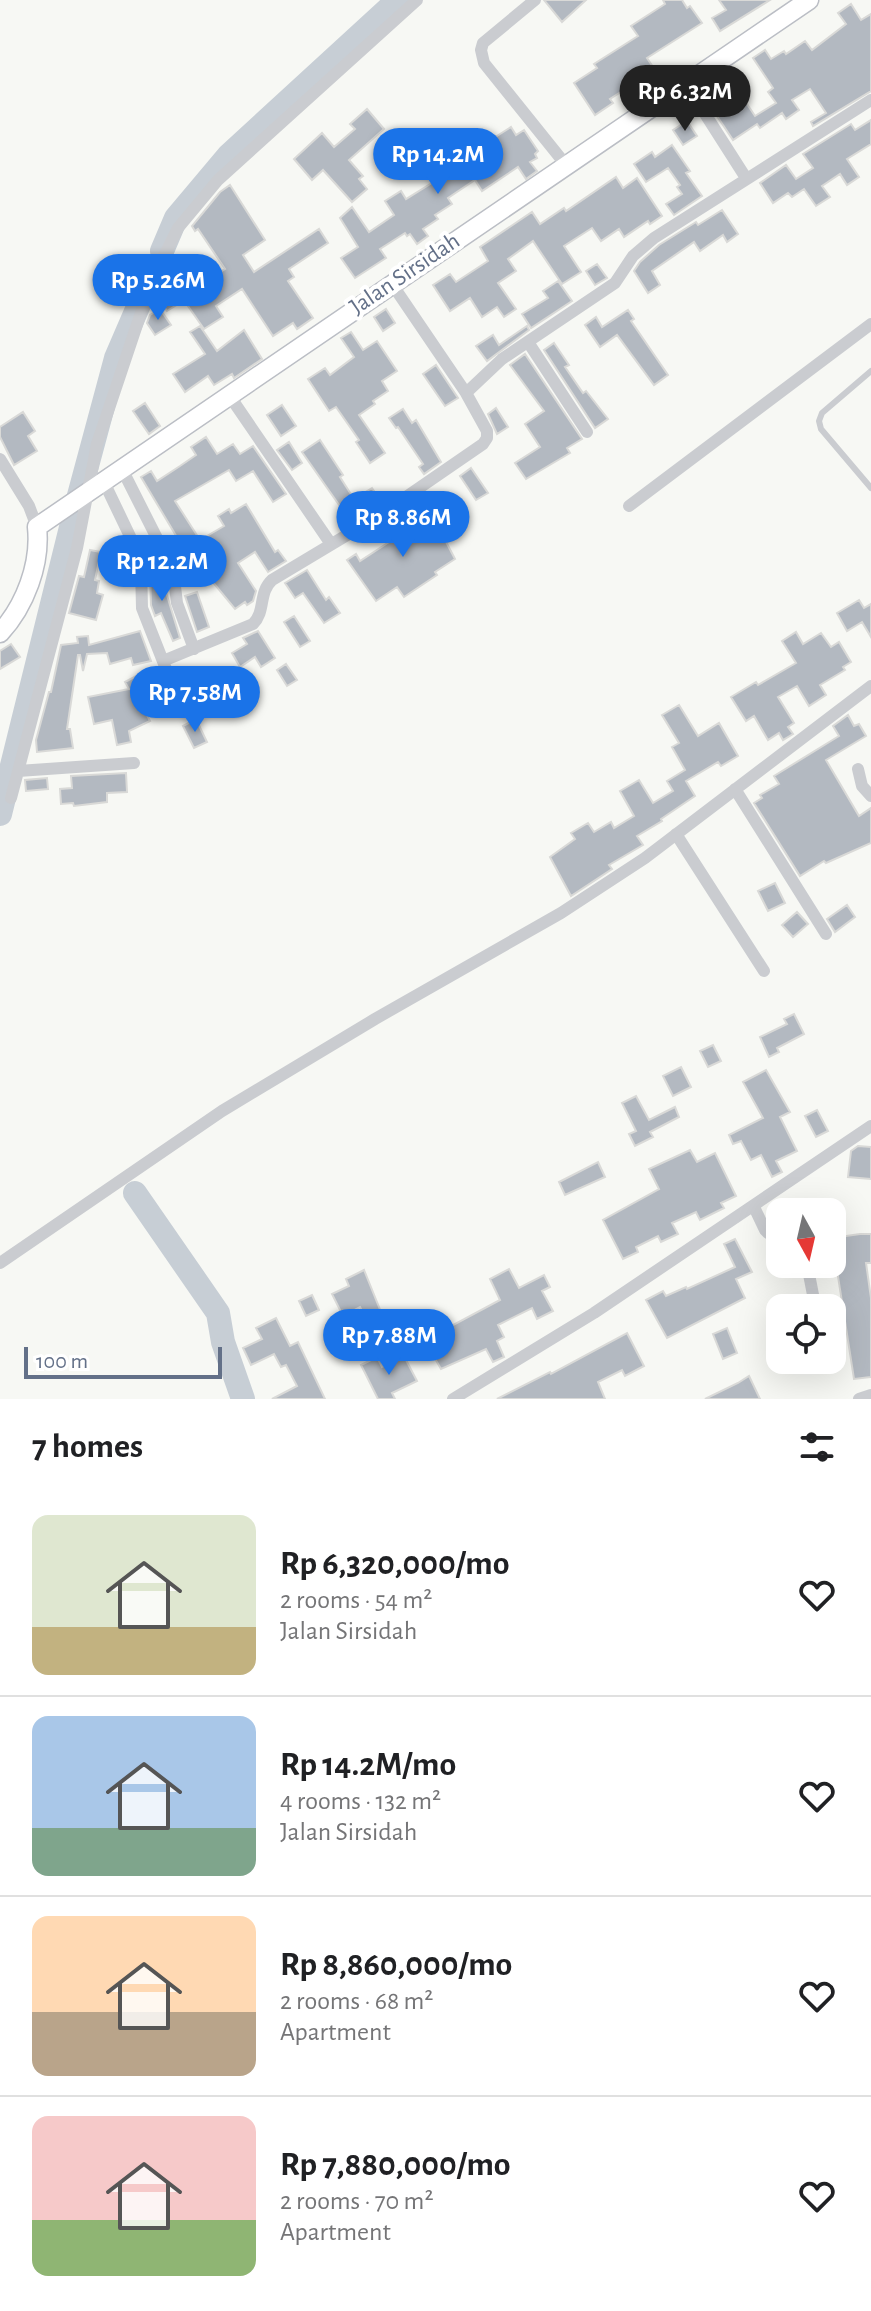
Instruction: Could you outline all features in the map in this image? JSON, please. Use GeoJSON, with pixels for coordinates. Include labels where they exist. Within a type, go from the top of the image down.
{"type":"FeatureCollection","features":[{"type":"Feature","properties":{"kind":"street"},"geometry":{"type":"LineString","coordinates":[[11,798],[77,548],[97,444],[152,280],[185,217],[240,160],[417,0]]}},
{"type":"Feature","properties":{"kind":"street"},"geometry":{"type":"LineString","coordinates":[[535,0],[483,43],[481,53],[484,63],[566,165]]}},
{"type":"Feature","properties":{"kind":"street","name":"Jalan Sirsidah"},"geometry":{"type":"LineString","coordinates":[[37,527],[809,0]]}},
{"type":"Feature","properties":{"kind":"street"},"geometry":{"type":"LineString","coordinates":[[686,84],[746,178]]}},
{"type":"Feature","properties":{"kind":"street"},"geometry":{"type":"LineString","coordinates":[[466,393],[502,359],[615,283],[633,256],[654,238],[871,100]]}},
{"type":"Feature","properties":{"kind":"street"},"geometry":{"type":"LineString","coordinates":[[163,661],[253,624],[260,616],[264,591],[269,583],[377,517],[483,444],[487,438],[487,431],[466,393],[392,284]]}},
{"type":"Feature","properties":{"kind":"street"},"geometry":{"type":"LineString","coordinates":[[629,506],[871,324]]}},
{"type":"Feature","properties":{"kind":"street"},"geometry":{"type":"LineString","coordinates":[[528,342],[587,432]]}},
{"type":"Feature","properties":{"kind":"street"},"geometry":{"type":"LineString","coordinates":[[229,395],[331,544]]}},
{"type":"Feature","properties":{"kind":"street"},"geometry":{"type":"LineString","coordinates":[[0,459],[29,506],[37,527],[34,565],[24,598],[0,633]]}},
{"type":"Feature","properties":{"kind":"street"},"geometry":{"type":"LineString","coordinates":[[122,469],[173,570],[177,603],[194,649]]}},
{"type":"Feature","properties":{"kind":"street"},"geometry":{"type":"LineString","coordinates":[[104,482],[141,561],[140,601],[179,702]]}},
{"type":"Feature","properties":{"kind":"street"},"geometry":{"type":"LineString","coordinates":[[0,1263],[222,1111],[561,913],[676,834],[871,686]]}},
{"type":"Feature","properties":{"kind":"street"},"geometry":{"type":"LineString","coordinates":[[18,771],[134,763]]}},
{"type":"Feature","properties":{"kind":"street"},"geometry":{"type":"LineString","coordinates":[[858,769],[862,786],[871,796]]}},
{"type":"Feature","properties":{"kind":"street"},"geometry":{"type":"LineString","coordinates":[[735,789],[826,934]]}},
{"type":"Feature","properties":{"kind":"street"},"geometry":{"type":"LineString","coordinates":[[676,834],[764,971]]}},
{"type":"Feature","properties":{"kind":"street"},"geometry":{"type":"LineString","coordinates":[[453,1399],[594,1313],[871,1126]]}},
{"type":"Feature","properties":{"kind":"street"},"geometry":{"type":"LineString","coordinates":[[754,1207],[766,1231]]}},
{"type":"Feature","properties":{"kind":"street"},"geometry":{"type":"LineString","coordinates":[[859,1399],[871,1395]]}},
{"type":"Feature","properties":{"kind":"lane"},"geometry":{"type":"LineString","coordinates":[[871,371],[822,413],[819,421],[821,429],[871,488]]}},
{"type":"Feature","properties":{"kind":"building"},"geometry":{"type":"Polygon","coordinates":[[[544,0],[586,0],[562,22],[544,0]]]}},
{"type":"Feature","properties":{"kind":"building"},"geometry":{"type":"Polygon","coordinates":[[[663,0],[682,0],[702,23],[647,58],[655,70],[610,99],[613,103],[595,115],[574,83],[597,68],[594,64],[638,36],[631,26],[665,4],[663,0]]]}},
{"type":"Feature","properties":{"kind":"building"},"geometry":{"type":"Polygon","coordinates":[[[719,0],[770,0],[720,31],[712,18],[726,10],[719,0]]]}},
{"type":"Feature","properties":{"kind":"building"},"geometry":{"type":"Polygon","coordinates":[[[851,4],[861,20],[871,14],[871,91],[813,126],[811,122],[826,113],[810,89],[792,100],[799,110],[786,119],[782,113],[760,128],[757,124],[733,140],[715,113],[741,95],[755,116],[776,103],[768,92],[773,88],[753,58],[765,50],[771,59],[784,51],[786,54],[805,41],[812,50],[846,24],[838,13],[851,4]]]}},
{"type":"Feature","properties":{"kind":"building"},"geometry":{"type":"Polygon","coordinates":[[[367,109],[384,129],[349,160],[363,176],[359,179],[367,189],[352,202],[323,170],[312,180],[294,159],[322,133],[334,147],[355,129],[350,124],[367,109]]]}},
{"type":"Feature","properties":{"kind":"building"},"geometry":{"type":"Polygon","coordinates":[[[871,120],[871,144],[847,159],[859,177],[847,185],[840,174],[822,186],[830,197],[816,206],[804,189],[792,197],[788,193],[773,203],[760,183],[786,165],[796,179],[813,168],[803,154],[851,124],[855,130],[871,120]]]}},
{"type":"Feature","properties":{"kind":"building"},"geometry":{"type":"Polygon","coordinates":[[[687,121],[697,136],[683,145],[673,130],[687,121]]]}},
{"type":"Feature","properties":{"kind":"building"},"geometry":{"type":"Polygon","coordinates":[[[511,127],[516,135],[524,130],[538,151],[535,154],[537,158],[530,162],[537,171],[526,179],[518,167],[482,191],[475,180],[448,198],[452,204],[435,215],[438,219],[423,229],[428,236],[417,244],[410,234],[407,236],[405,233],[380,249],[386,258],[355,278],[341,258],[358,247],[340,218],[352,207],[369,232],[394,215],[385,201],[401,191],[406,199],[443,176],[433,161],[450,149],[458,161],[511,127]]]}},
{"type":"Feature","properties":{"kind":"building"},"geometry":{"type":"Polygon","coordinates":[[[672,145],[702,196],[674,215],[666,204],[682,194],[677,187],[680,185],[668,168],[646,182],[634,164],[652,152],[655,157],[672,145]]]}},
{"type":"Feature","properties":{"kind":"building"},"geometry":{"type":"Polygon","coordinates":[[[616,177],[623,188],[637,178],[662,216],[624,237],[619,229],[601,241],[592,228],[564,246],[581,272],[562,284],[533,241],[508,259],[516,271],[498,283],[516,309],[504,317],[497,307],[482,317],[470,298],[450,311],[433,285],[450,274],[456,282],[488,261],[480,247],[532,212],[540,224],[564,208],[566,211],[616,177]]]}},
{"type":"Feature","properties":{"kind":"building"},"geometry":{"type":"Polygon","coordinates":[[[230,185],[265,240],[243,255],[254,272],[319,229],[328,243],[289,269],[294,277],[288,281],[313,318],[297,329],[293,323],[273,336],[242,289],[216,306],[223,317],[204,329],[181,296],[225,269],[198,229],[195,231],[192,226],[220,192],[230,185]]]}},
{"type":"Feature","properties":{"kind":"building"},"geometry":{"type":"Polygon","coordinates":[[[722,210],[738,234],[727,242],[723,235],[700,251],[694,242],[652,271],[660,285],[648,293],[634,271],[640,262],[659,245],[722,210]]]}},
{"type":"Feature","properties":{"kind":"building"},"geometry":{"type":"Polygon","coordinates":[[[597,264],[607,278],[595,285],[586,271],[597,264]]]}},
{"type":"Feature","properties":{"kind":"building"},"geometry":{"type":"Polygon","coordinates":[[[558,281],[572,301],[531,328],[522,314],[548,298],[543,291],[558,281]]]}},
{"type":"Feature","properties":{"kind":"building"},"geometry":{"type":"Polygon","coordinates":[[[174,288],[183,301],[167,311],[159,299],[174,288]]]}},
{"type":"Feature","properties":{"kind":"building"},"geometry":{"type":"Polygon","coordinates":[[[160,309],[171,325],[155,335],[147,323],[150,315],[160,309]]]}},
{"type":"Feature","properties":{"kind":"building"},"geometry":{"type":"Polygon","coordinates":[[[386,309],[395,323],[383,331],[374,317],[386,309]]]}},
{"type":"Feature","properties":{"kind":"building"},"geometry":{"type":"Polygon","coordinates":[[[628,310],[634,319],[631,321],[668,375],[654,385],[617,335],[600,347],[585,325],[596,317],[602,327],[628,310]]]}},
{"type":"Feature","properties":{"kind":"building"},"geometry":{"type":"Polygon","coordinates":[[[200,326],[217,351],[244,330],[262,359],[234,378],[232,374],[214,385],[208,376],[185,392],[173,374],[205,354],[190,332],[200,326]]]}},
{"type":"Feature","properties":{"kind":"building"},"geometry":{"type":"Polygon","coordinates":[[[527,326],[529,330],[487,361],[476,346],[493,335],[499,345],[527,326]]]}},
{"type":"Feature","properties":{"kind":"building"},"geometry":{"type":"Polygon","coordinates":[[[351,332],[363,350],[377,341],[397,371],[382,381],[388,391],[359,415],[385,453],[370,463],[356,442],[359,440],[336,407],[329,411],[308,379],[325,368],[330,375],[354,357],[341,338],[351,332]]]}},
{"type":"Feature","properties":{"kind":"building"},"geometry":{"type":"Polygon","coordinates":[[[554,343],[569,365],[565,367],[583,393],[586,391],[608,419],[595,428],[544,350],[554,343]]]}},
{"type":"Feature","properties":{"kind":"building"},"geometry":{"type":"Polygon","coordinates":[[[525,354],[582,439],[567,448],[570,453],[526,479],[515,463],[540,447],[525,424],[544,411],[510,365],[525,354]]]}},
{"type":"Feature","properties":{"kind":"building"},"geometry":{"type":"Polygon","coordinates":[[[436,365],[458,398],[445,406],[423,374],[436,365]]]}},
{"type":"Feature","properties":{"kind":"building"},"geometry":{"type":"Polygon","coordinates":[[[145,403],[160,426],[149,434],[133,411],[145,403]]]}},
{"type":"Feature","properties":{"kind":"building"},"geometry":{"type":"Polygon","coordinates":[[[282,405],[296,426],[281,436],[267,415],[282,405]]]}},
{"type":"Feature","properties":{"kind":"building"},"geometry":{"type":"Polygon","coordinates":[[[496,408],[508,427],[497,434],[488,414],[496,408]]]}},
{"type":"Feature","properties":{"kind":"building"},"geometry":{"type":"Polygon","coordinates":[[[403,409],[412,423],[416,420],[441,462],[424,474],[419,467],[423,464],[389,418],[403,409]]]}},
{"type":"Feature","properties":{"kind":"building"},"geometry":{"type":"Polygon","coordinates":[[[23,412],[35,431],[28,436],[37,451],[14,465],[0,437],[0,427],[23,412]]]}},
{"type":"Feature","properties":{"kind":"building"},"geometry":{"type":"Polygon","coordinates":[[[206,437],[217,454],[233,444],[240,454],[253,446],[286,494],[273,502],[253,471],[236,481],[229,470],[175,501],[200,540],[224,526],[218,516],[246,504],[275,552],[278,550],[286,561],[268,572],[255,552],[238,563],[256,591],[253,601],[235,609],[201,568],[181,537],[178,539],[141,477],[151,471],[157,481],[196,455],[191,447],[206,437]]]}},
{"type":"Feature","properties":{"kind":"building"},"geometry":{"type":"Polygon","coordinates":[[[320,440],[343,475],[340,477],[354,499],[372,488],[382,503],[351,522],[302,452],[320,440]]]}},
{"type":"Feature","properties":{"kind":"building"},"geometry":{"type":"Polygon","coordinates":[[[289,442],[302,463],[292,470],[277,450],[289,442]]]}},
{"type":"Feature","properties":{"kind":"building"},"geometry":{"type":"Polygon","coordinates":[[[471,468],[488,493],[476,500],[460,476],[471,468]]]}},
{"type":"Feature","properties":{"kind":"building"},"geometry":{"type":"Polygon","coordinates":[[[418,513],[437,540],[443,536],[455,559],[404,597],[397,587],[376,601],[347,560],[356,554],[360,561],[389,542],[379,526],[388,520],[394,529],[418,513]]]}},
{"type":"Feature","properties":{"kind":"building"},"geometry":{"type":"Polygon","coordinates":[[[90,550],[101,552],[95,580],[99,581],[97,593],[103,595],[96,620],[69,613],[79,576],[84,577],[90,550]]]}},
{"type":"Feature","properties":{"kind":"building"},"geometry":{"type":"Polygon","coordinates":[[[159,569],[180,638],[173,641],[161,613],[155,616],[151,605],[150,573],[159,569]]]}},
{"type":"Feature","properties":{"kind":"building"},"geometry":{"type":"Polygon","coordinates":[[[307,570],[326,600],[329,597],[340,613],[324,623],[303,593],[295,598],[285,583],[307,570]]]}},
{"type":"Feature","properties":{"kind":"building"},"geometry":{"type":"Polygon","coordinates":[[[197,592],[209,627],[197,632],[185,596],[197,592]]]}},
{"type":"Feature","properties":{"kind":"building"},"geometry":{"type":"Polygon","coordinates":[[[859,600],[864,608],[871,604],[871,637],[862,622],[847,631],[837,613],[859,600]]]}},
{"type":"Feature","properties":{"kind":"building"},"geometry":{"type":"Polygon","coordinates":[[[294,616],[310,641],[300,647],[284,622],[294,616]]]}},
{"type":"Feature","properties":{"kind":"building"},"geometry":{"type":"Polygon","coordinates":[[[140,631],[151,661],[133,665],[131,658],[110,664],[107,653],[87,654],[83,671],[78,655],[67,729],[70,729],[73,748],[37,752],[36,740],[61,645],[78,643],[77,637],[88,636],[89,645],[140,631]]]}},
{"type":"Feature","properties":{"kind":"building"},"geometry":{"type":"Polygon","coordinates":[[[258,631],[275,658],[261,667],[255,657],[240,667],[232,653],[247,644],[243,638],[258,631]]]}},
{"type":"Feature","properties":{"kind":"building"},"geometry":{"type":"Polygon","coordinates":[[[796,632],[803,644],[821,633],[831,647],[839,642],[851,662],[843,667],[845,670],[820,685],[826,695],[809,706],[797,686],[778,697],[794,723],[788,727],[793,734],[783,740],[779,733],[768,740],[754,716],[746,721],[731,697],[796,663],[782,641],[796,632]]]}},
{"type":"Feature","properties":{"kind":"building"},"geometry":{"type":"Polygon","coordinates":[[[11,644],[20,657],[0,669],[0,651],[11,644]]]}},
{"type":"Feature","properties":{"kind":"building"},"geometry":{"type":"Polygon","coordinates":[[[286,664],[297,680],[287,686],[277,670],[286,664]]]}},
{"type":"Feature","properties":{"kind":"building"},"geometry":{"type":"Polygon","coordinates":[[[136,676],[143,690],[136,693],[150,721],[129,731],[131,742],[117,745],[112,720],[94,724],[88,697],[129,689],[125,682],[136,676]]]}},
{"type":"Feature","properties":{"kind":"building"},"geometry":{"type":"Polygon","coordinates":[[[679,705],[698,736],[719,723],[738,756],[721,766],[718,762],[686,781],[695,796],[637,836],[643,845],[609,865],[612,869],[571,896],[550,857],[575,839],[571,833],[588,823],[594,832],[611,822],[614,828],[634,816],[620,791],[639,780],[653,803],[673,791],[667,781],[685,770],[672,747],[679,743],[662,715],[679,705]]]}},
{"type":"Feature","properties":{"kind":"building"},"geometry":{"type":"Polygon","coordinates":[[[848,715],[854,726],[859,724],[866,736],[826,760],[859,816],[871,808],[871,843],[826,863],[824,861],[800,876],[754,803],[762,798],[760,795],[779,784],[774,776],[839,736],[833,726],[848,715]]]}},
{"type":"Feature","properties":{"kind":"building"},"geometry":{"type":"Polygon","coordinates":[[[196,719],[207,742],[194,748],[183,726],[196,719]]]}},
{"type":"Feature","properties":{"kind":"building"},"geometry":{"type":"Polygon","coordinates":[[[126,773],[127,792],[107,793],[107,802],[74,806],[73,803],[61,804],[60,789],[72,788],[71,776],[126,773]]]}},
{"type":"Feature","properties":{"kind":"building"},"geometry":{"type":"Polygon","coordinates":[[[47,778],[48,789],[26,791],[25,780],[47,778]]]}},
{"type":"Feature","properties":{"kind":"building"},"geometry":{"type":"Polygon","coordinates":[[[775,883],[785,903],[768,911],[758,891],[775,883]]]}},
{"type":"Feature","properties":{"kind":"building"},"geometry":{"type":"Polygon","coordinates":[[[847,905],[855,917],[835,932],[827,919],[847,905]]]}},
{"type":"Feature","properties":{"kind":"building"},"geometry":{"type":"Polygon","coordinates":[[[797,912],[808,924],[793,937],[782,925],[797,912]]]}},
{"type":"Feature","properties":{"kind":"building"},"geometry":{"type":"Polygon","coordinates":[[[794,1014],[804,1034],[777,1048],[779,1052],[769,1057],[760,1037],[787,1024],[784,1019],[794,1014]]]}},
{"type":"Feature","properties":{"kind":"building"},"geometry":{"type":"Polygon","coordinates":[[[713,1045],[721,1061],[708,1067],[700,1051],[713,1045]]]}},
{"type":"Feature","properties":{"kind":"building"},"geometry":{"type":"Polygon","coordinates":[[[681,1067],[691,1087],[673,1096],[663,1076],[681,1067]]]}},
{"type":"Feature","properties":{"kind":"building"},"geometry":{"type":"Polygon","coordinates":[[[766,1070],[790,1112],[780,1117],[797,1151],[776,1161],[782,1172],[772,1177],[761,1155],[751,1160],[741,1141],[733,1144],[729,1135],[763,1118],[743,1082],[766,1070]]]}},
{"type":"Feature","properties":{"kind":"building"},"geometry":{"type":"Polygon","coordinates":[[[636,1096],[649,1120],[675,1107],[679,1117],[650,1132],[653,1137],[635,1146],[629,1134],[636,1131],[622,1103],[636,1096]]]}},
{"type":"Feature","properties":{"kind":"building"},"geometry":{"type":"Polygon","coordinates":[[[817,1110],[828,1131],[816,1137],[805,1116],[817,1110]]]}},
{"type":"Feature","properties":{"kind":"building"},"geometry":{"type":"Polygon","coordinates":[[[858,1146],[871,1147],[871,1179],[848,1177],[851,1151],[858,1146]]]}},
{"type":"Feature","properties":{"kind":"building"},"geometry":{"type":"Polygon","coordinates":[[[690,1150],[697,1162],[715,1153],[736,1196],[721,1203],[724,1208],[700,1220],[696,1212],[672,1223],[678,1234],[661,1242],[658,1236],[636,1247],[638,1252],[623,1259],[603,1220],[659,1189],[649,1169],[690,1150]]]}},
{"type":"Feature","properties":{"kind":"building"},"geometry":{"type":"Polygon","coordinates":[[[598,1162],[605,1177],[565,1195],[559,1182],[598,1162]]]}},
{"type":"Feature","properties":{"kind":"building"},"geometry":{"type":"Polygon","coordinates":[[[871,1234],[871,1263],[866,1263],[871,1298],[871,1377],[854,1379],[846,1328],[846,1294],[841,1294],[838,1278],[846,1278],[846,1236],[871,1234]]]}},
{"type":"Feature","properties":{"kind":"building"},"geometry":{"type":"Polygon","coordinates":[[[735,1239],[752,1272],[736,1279],[745,1298],[667,1338],[646,1300],[663,1291],[666,1296],[687,1289],[735,1267],[724,1244],[735,1239]]]}},
{"type":"Feature","properties":{"kind":"building"},"geometry":{"type":"Polygon","coordinates":[[[509,1269],[519,1288],[544,1275],[550,1287],[542,1291],[553,1311],[537,1319],[532,1308],[498,1325],[504,1337],[497,1341],[504,1357],[493,1362],[486,1349],[441,1369],[426,1343],[430,1341],[420,1323],[436,1315],[444,1330],[500,1300],[490,1279],[509,1269]]]}},
{"type":"Feature","properties":{"kind":"building"},"geometry":{"type":"Polygon","coordinates":[[[364,1270],[383,1317],[369,1324],[360,1307],[343,1316],[332,1294],[349,1286],[346,1279],[364,1270]]]}},
{"type":"Feature","properties":{"kind":"building"},"geometry":{"type":"Polygon","coordinates":[[[312,1295],[319,1310],[306,1316],[299,1301],[312,1295]]]}},
{"type":"Feature","properties":{"kind":"building"},"geometry":{"type":"Polygon","coordinates":[[[276,1318],[290,1346],[298,1342],[325,1399],[272,1399],[297,1386],[286,1365],[281,1367],[274,1354],[251,1365],[243,1348],[262,1339],[256,1328],[276,1318]]]}},
{"type":"Feature","properties":{"kind":"building"},"geometry":{"type":"Polygon","coordinates":[[[727,1328],[737,1353],[723,1359],[713,1334],[727,1328]]]}},
{"type":"Feature","properties":{"kind":"building"},"geometry":{"type":"Polygon","coordinates":[[[627,1333],[644,1366],[625,1376],[622,1370],[598,1382],[605,1399],[497,1399],[551,1374],[627,1333]]]}},
{"type":"Feature","properties":{"kind":"building"},"geometry":{"type":"Polygon","coordinates":[[[404,1356],[417,1381],[392,1393],[395,1399],[378,1399],[361,1365],[377,1357],[382,1367],[404,1356]]]}},
{"type":"Feature","properties":{"kind":"building"},"geometry":{"type":"Polygon","coordinates":[[[749,1376],[760,1399],[705,1399],[738,1383],[749,1376]]]}},
{"type":"Feature","properties":{"kind":"waterway"},"geometry":{"type":"LineString","coordinates":[[162,251],[176,218],[229,155],[398,0]]}},
{"type":"Feature","properties":{"kind":"waterway"},"geometry":{"type":"LineString","coordinates":[[0,814],[116,358],[144,293]]}},
{"type":"Feature","properties":{"kind":"waterway"},"geometry":{"type":"LineString","coordinates":[[135,1193],[218,1313],[223,1342],[243,1399]]}}]}
